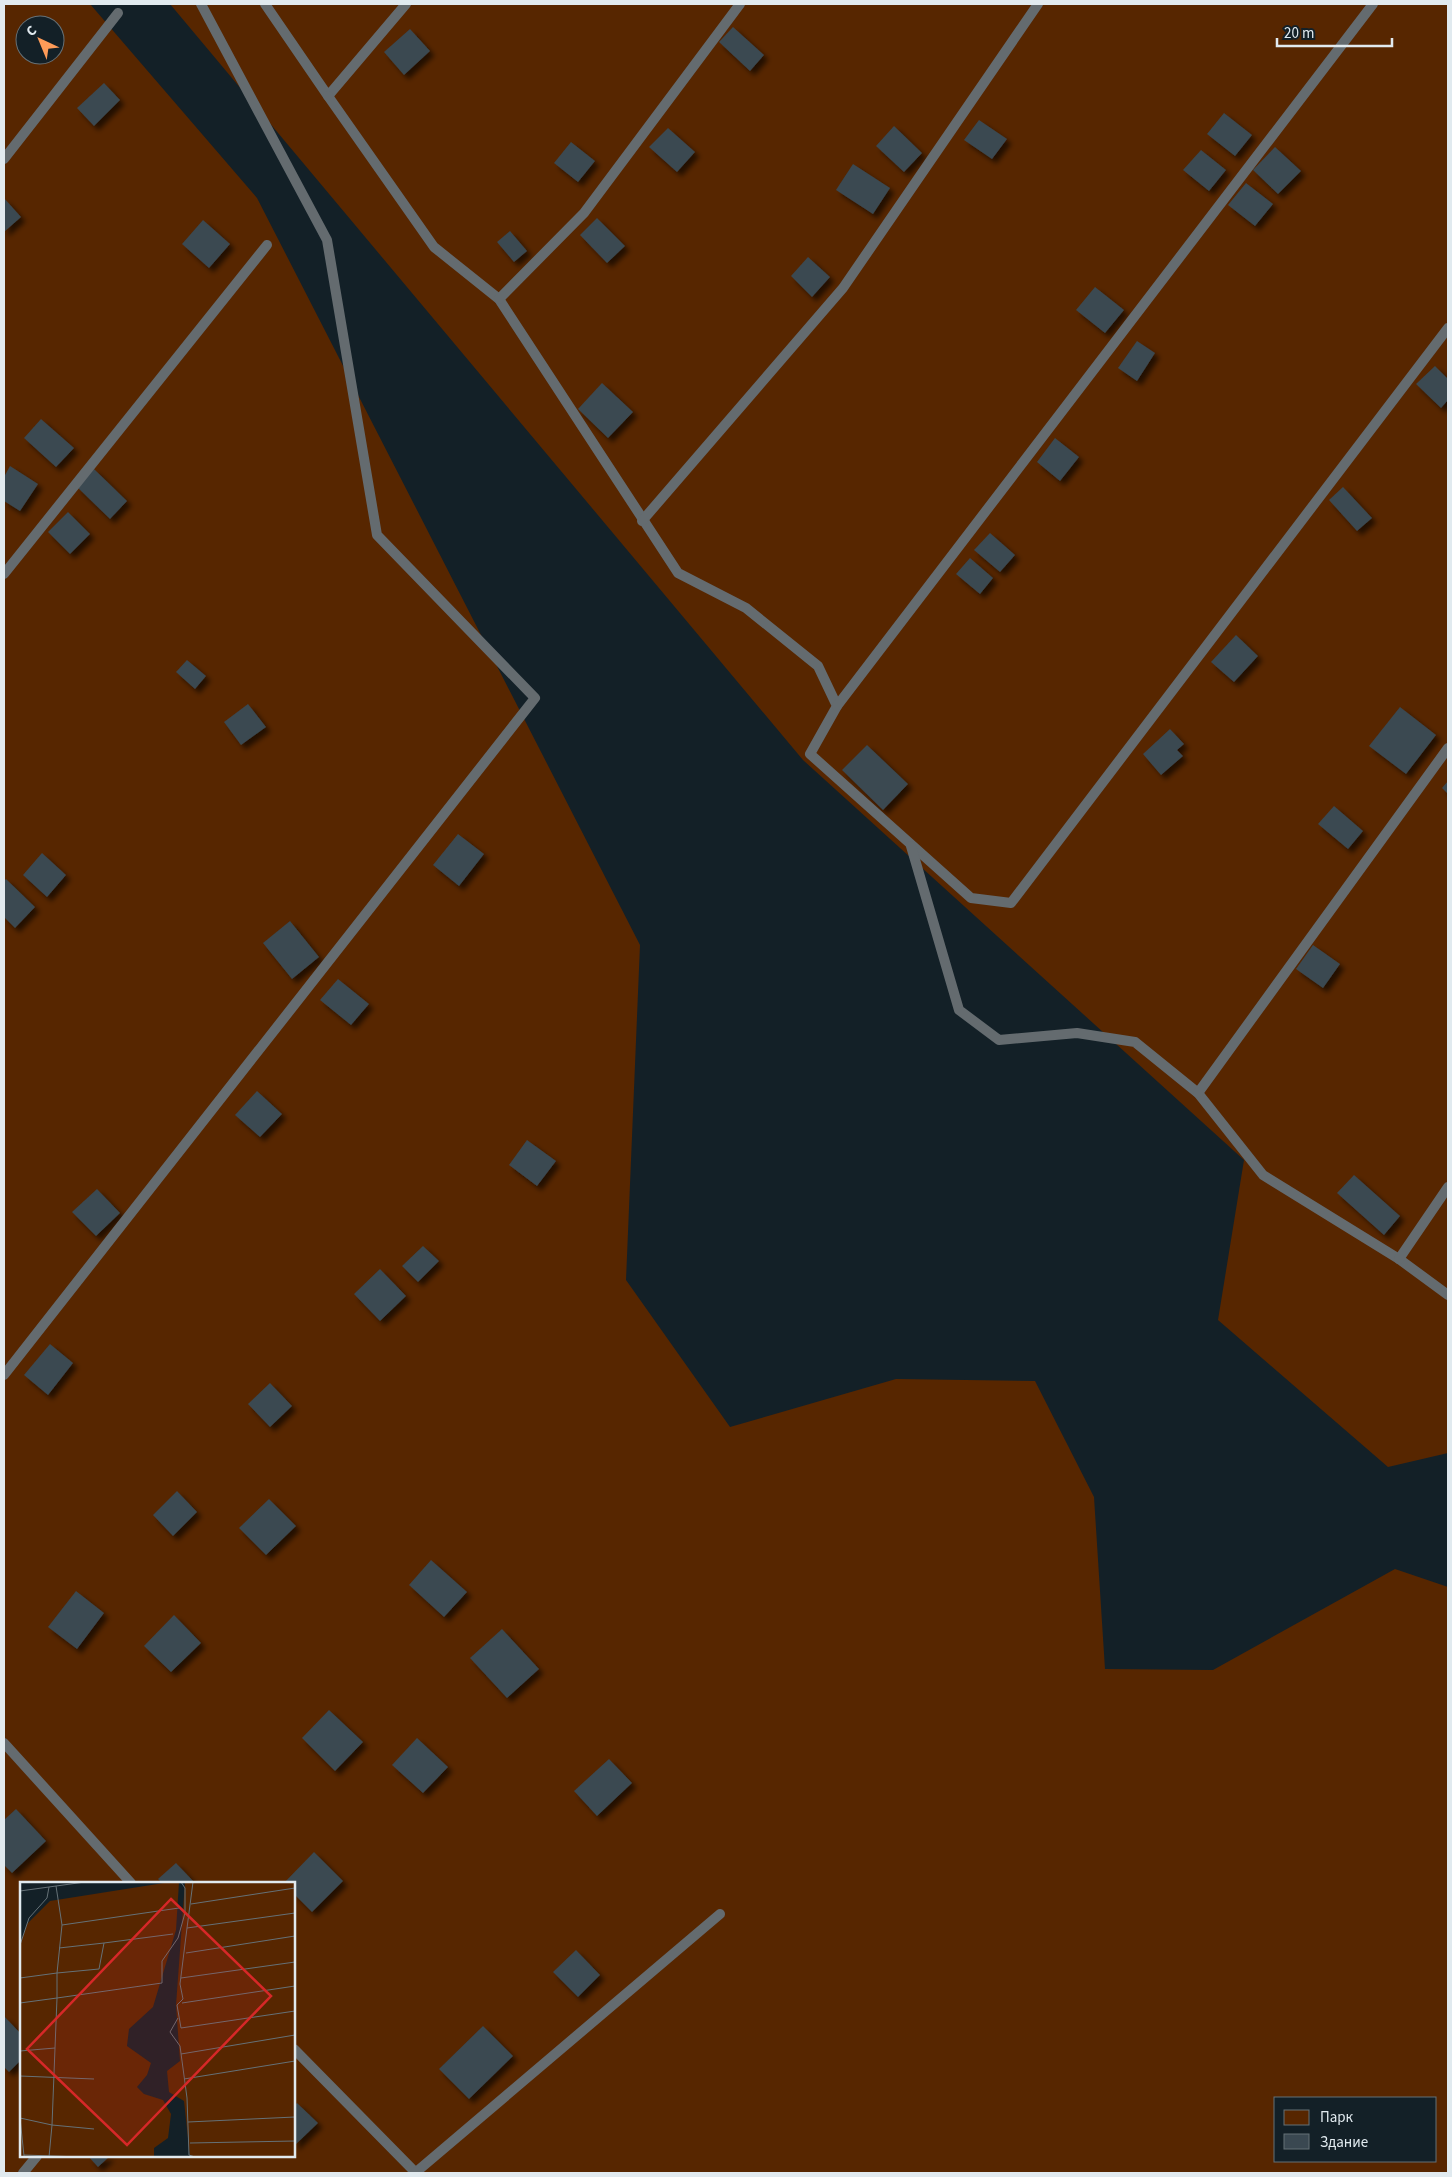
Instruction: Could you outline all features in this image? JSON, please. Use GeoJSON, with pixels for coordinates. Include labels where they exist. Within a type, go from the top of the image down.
{"type":"FeatureCollection","features":[{"type":"Feature","properties":{"kind":"lane"},"geometry":{"type":"LineString","coordinates":[[4,1375],[535,698],[377,535],[327,240],[201,4]]}},
{"type":"Feature","properties":{"kind":"lane"},"geometry":{"type":"LineString","coordinates":[[265,4],[434,247],[499,299],[642,521],[678,573],[746,608],[818,666],[837,706]]}},
{"type":"Feature","properties":{"kind":"lane"},"geometry":{"type":"LineString","coordinates":[[328,96],[406,4]]}},
{"type":"Feature","properties":{"kind":"lane"},"geometry":{"type":"LineString","coordinates":[[499,299],[584,213],[740,4]]}},
{"type":"Feature","properties":{"kind":"lane"},"geometry":{"type":"LineString","coordinates":[[642,521],[843,288],[1038,4]]}},
{"type":"Feature","properties":{"kind":"lane"},"geometry":{"type":"LineString","coordinates":[[1373,4],[837,706],[810,754],[971,898],[1011,903],[1448,328]]}},
{"type":"Feature","properties":{"kind":"lane"},"geometry":{"type":"LineString","coordinates":[[4,159],[118,13]]}},
{"type":"Feature","properties":{"kind":"lane"},"geometry":{"type":"LineString","coordinates":[[4,574],[267,244]]}},
{"type":"Feature","properties":{"kind":"lane"},"geometry":{"type":"LineString","coordinates":[[1198,1093],[1448,748]]}},
{"type":"Feature","properties":{"kind":"lane"},"geometry":{"type":"LineString","coordinates":[[911,845],[959,1010],[1000,1040],[1077,1033],[1135,1042],[1198,1093],[1263,1175],[1399,1259],[1448,1295]]}},
{"type":"Feature","properties":{"kind":"lane"},"geometry":{"type":"LineString","coordinates":[[1399,1259],[1448,1187]]}},
{"type":"Feature","properties":{"kind":"lane"},"geometry":{"type":"LineString","coordinates":[[4,1743],[129,1882]]}},
{"type":"Feature","properties":{"kind":"lane"},"geometry":{"type":"LineString","coordinates":[[295,2050],[415,2173],[720,1914]]}},
{"type":"Feature","properties":{"kind":"lane"},"geometry":{"type":"LineString","coordinates":[[22,2173],[36,2157]]}},
{"type":"Feature","properties":{"kind":"green space"},"geometry":{"type":"Polygon","coordinates":[[[4,4],[90,4],[257,198],[640,945],[626,1280],[730,1427],[896,1379],[1035,1381],[1094,1497],[1105,1669],[1213,1670],[1395,1569],[1448,1587],[1448,2173],[4,2173],[4,4]]]}},
{"type":"Feature","properties":{"kind":"green space"},"geometry":{"type":"Polygon","coordinates":[[[170,4],[1448,4],[1448,1453],[1388,1467],[1218,1320],[1244,1160],[803,760],[170,4]]]}},
{"type":"Feature","properties":{"kind":"building"},"geometry":{"type":"Polygon","coordinates":[[[733,27],[764,55],[750,71],[719,42],[733,27]]]}},
{"type":"Feature","properties":{"kind":"building"},"geometry":{"type":"Polygon","coordinates":[[[410,29],[430,51],[404,75],[384,52],[410,29]]]}},
{"type":"Feature","properties":{"kind":"building"},"geometry":{"type":"Polygon","coordinates":[[[104,83],[120,100],[94,126],[77,108],[104,83]]]}},
{"type":"Feature","properties":{"kind":"building"},"geometry":{"type":"Polygon","coordinates":[[[1224,113],[1252,135],[1235,156],[1207,134],[1224,113]]]}},
{"type":"Feature","properties":{"kind":"building"},"geometry":{"type":"Polygon","coordinates":[[[979,120],[1007,139],[992,159],[964,140],[979,120]]]}},
{"type":"Feature","properties":{"kind":"building"},"geometry":{"type":"Polygon","coordinates":[[[894,126],[922,153],[904,172],[876,146],[894,126]]]}},
{"type":"Feature","properties":{"kind":"building"},"geometry":{"type":"Polygon","coordinates":[[[668,128],[695,152],[677,172],[649,147],[668,128]]]}},
{"type":"Feature","properties":{"kind":"building"},"geometry":{"type":"Polygon","coordinates":[[[571,142],[595,161],[578,182],[554,163],[571,142]]]}},
{"type":"Feature","properties":{"kind":"building"},"geometry":{"type":"Polygon","coordinates":[[[1275,147],[1301,171],[1278,194],[1253,170],[1275,147]]]}},
{"type":"Feature","properties":{"kind":"building"},"geometry":{"type":"Polygon","coordinates":[[[1201,150],[1226,170],[1209,191],[1183,170],[1201,150]]]}},
{"type":"Feature","properties":{"kind":"building"},"geometry":{"type":"Polygon","coordinates":[[[853,164],[890,188],[873,214],[836,190],[853,164]]]}},
{"type":"Feature","properties":{"kind":"building"},"geometry":{"type":"Polygon","coordinates":[[[1246,183],[1273,204],[1255,226],[1228,205],[1246,183]]]}},
{"type":"Feature","properties":{"kind":"building"},"geometry":{"type":"Polygon","coordinates":[[[4,198],[21,217],[4,232],[4,198]]]}},
{"type":"Feature","properties":{"kind":"building"},"geometry":{"type":"Polygon","coordinates":[[[597,218],[625,246],[607,263],[580,235],[597,218]]]}},
{"type":"Feature","properties":{"kind":"building"},"geometry":{"type":"Polygon","coordinates":[[[203,220],[230,244],[209,268],[182,244],[203,220]]]}},
{"type":"Feature","properties":{"kind":"building"},"geometry":{"type":"Polygon","coordinates":[[[510,231],[527,251],[514,262],[497,242],[510,231]]]}},
{"type":"Feature","properties":{"kind":"building"},"geometry":{"type":"Polygon","coordinates":[[[808,257],[830,277],[812,297],[791,276],[808,257]]]}},
{"type":"Feature","properties":{"kind":"building"},"geometry":{"type":"Polygon","coordinates":[[[1095,287],[1124,310],[1105,333],[1076,310],[1095,287]]]}},
{"type":"Feature","properties":{"kind":"building"},"geometry":{"type":"Polygon","coordinates":[[[1137,341],[1155,353],[1137,381],[1118,368],[1137,341]]]}},
{"type":"Feature","properties":{"kind":"building"},"geometry":{"type":"Polygon","coordinates":[[[1435,366],[1448,379],[1448,400],[1441,408],[1416,384],[1435,366]]]}},
{"type":"Feature","properties":{"kind":"building"},"geometry":{"type":"Polygon","coordinates":[[[602,383],[633,412],[608,438],[578,409],[602,383]]]}},
{"type":"Feature","properties":{"kind":"building"},"geometry":{"type":"Polygon","coordinates":[[[41,419],[74,448],[56,467],[24,438],[41,419]]]}},
{"type":"Feature","properties":{"kind":"building"},"geometry":{"type":"Polygon","coordinates":[[[1055,438],[1079,457],[1060,481],[1037,462],[1055,438]]]}},
{"type":"Feature","properties":{"kind":"building"},"geometry":{"type":"Polygon","coordinates":[[[10,466],[38,484],[20,511],[4,501],[4,477],[10,466]]]}},
{"type":"Feature","properties":{"kind":"building"},"geometry":{"type":"Polygon","coordinates":[[[94,469],[127,501],[110,519],[77,487],[94,469]]]}},
{"type":"Feature","properties":{"kind":"building"},"geometry":{"type":"Polygon","coordinates":[[[1343,487],[1372,518],[1357,531],[1329,500],[1343,487]]]}},
{"type":"Feature","properties":{"kind":"building"},"geometry":{"type":"Polygon","coordinates":[[[68,512],[90,534],[70,554],[48,532],[68,512]]]}},
{"type":"Feature","properties":{"kind":"building"},"geometry":{"type":"Polygon","coordinates":[[[990,533],[1015,555],[1000,572],[974,550],[990,533]]]}},
{"type":"Feature","properties":{"kind":"building"},"geometry":{"type":"Polygon","coordinates":[[[970,558],[993,578],[980,594],[956,574],[970,558]]]}},
{"type":"Feature","properties":{"kind":"building"},"geometry":{"type":"Polygon","coordinates":[[[1236,635],[1258,656],[1234,682],[1211,662],[1236,635]]]}},
{"type":"Feature","properties":{"kind":"building"},"geometry":{"type":"Polygon","coordinates":[[[187,660],[206,676],[195,689],[176,672],[187,660]]]}},
{"type":"Feature","properties":{"kind":"building"},"geometry":{"type":"Polygon","coordinates":[[[248,704],[266,727],[241,745],[224,722],[248,704]]]}},
{"type":"Feature","properties":{"kind":"building"},"geometry":{"type":"Polygon","coordinates":[[[1400,707],[1436,735],[1406,774],[1369,746],[1400,707]]]}},
{"type":"Feature","properties":{"kind":"building"},"geometry":{"type":"Polygon","coordinates":[[[1170,729],[1184,744],[1177,750],[1183,756],[1161,775],[1143,754],[1170,729]]]}},
{"type":"Feature","properties":{"kind":"building"},"geometry":{"type":"Polygon","coordinates":[[[867,745],[908,784],[883,810],[842,770],[867,745]]]}},
{"type":"Feature","properties":{"kind":"building"},"geometry":{"type":"Polygon","coordinates":[[[1448,781],[1448,794],[1442,788],[1448,781]]]}},
{"type":"Feature","properties":{"kind":"building"},"geometry":{"type":"Polygon","coordinates":[[[1334,806],[1363,831],[1348,849],[1318,824],[1334,806]]]}},
{"type":"Feature","properties":{"kind":"building"},"geometry":{"type":"Polygon","coordinates":[[[458,834],[484,854],[459,886],[433,865],[458,834]]]}},
{"type":"Feature","properties":{"kind":"building"},"geometry":{"type":"Polygon","coordinates":[[[42,853],[66,875],[47,897],[23,875],[42,853]]]}},
{"type":"Feature","properties":{"kind":"building"},"geometry":{"type":"Polygon","coordinates":[[[6,879],[35,907],[15,928],[4,917],[4,881],[6,879]]]}},
{"type":"Feature","properties":{"kind":"building"},"geometry":{"type":"Polygon","coordinates":[[[290,921],[319,957],[292,979],[263,943],[290,921]]]}},
{"type":"Feature","properties":{"kind":"building"},"geometry":{"type":"Polygon","coordinates":[[[1313,945],[1340,964],[1323,988],[1296,969],[1313,945]]]}},
{"type":"Feature","properties":{"kind":"building"},"geometry":{"type":"Polygon","coordinates":[[[338,979],[369,1004],[351,1025],[320,1000],[338,979]]]}},
{"type":"Feature","properties":{"kind":"building"},"geometry":{"type":"Polygon","coordinates":[[[257,1091],[282,1114],[260,1137],[235,1115],[257,1091]]]}},
{"type":"Feature","properties":{"kind":"building"},"geometry":{"type":"Polygon","coordinates":[[[527,1140],[556,1161],[537,1186],[509,1165],[527,1140]]]}},
{"type":"Feature","properties":{"kind":"building"},"geometry":{"type":"Polygon","coordinates":[[[1354,1175],[1400,1216],[1384,1235],[1337,1193],[1354,1175]]]}},
{"type":"Feature","properties":{"kind":"building"},"geometry":{"type":"Polygon","coordinates":[[[97,1189],[120,1213],[96,1236],[72,1212],[97,1189]]]}},
{"type":"Feature","properties":{"kind":"building"},"geometry":{"type":"Polygon","coordinates":[[[423,1246],[439,1261],[418,1282],[402,1266],[423,1246]]]}},
{"type":"Feature","properties":{"kind":"building"},"geometry":{"type":"Polygon","coordinates":[[[380,1269],[406,1296],[380,1321],[354,1294],[380,1269]]]}},
{"type":"Feature","properties":{"kind":"building"},"geometry":{"type":"Polygon","coordinates":[[[50,1344],[73,1363],[48,1395],[24,1375],[50,1344]]]}},
{"type":"Feature","properties":{"kind":"building"},"geometry":{"type":"Polygon","coordinates":[[[270,1383],[292,1406],[270,1427],[248,1404],[270,1383]]]}},
{"type":"Feature","properties":{"kind":"building"},"geometry":{"type":"Polygon","coordinates":[[[177,1491],[197,1512],[173,1536],[153,1515],[177,1491]]]}},
{"type":"Feature","properties":{"kind":"building"},"geometry":{"type":"Polygon","coordinates":[[[269,1499],[296,1526],[266,1555],[239,1528],[269,1499]]]}},
{"type":"Feature","properties":{"kind":"building"},"geometry":{"type":"Polygon","coordinates":[[[431,1560],[467,1592],[444,1617],[409,1585],[431,1560]]]}},
{"type":"Feature","properties":{"kind":"building"},"geometry":{"type":"Polygon","coordinates":[[[76,1591],[104,1613],[77,1649],[48,1627],[76,1591]]]}},
{"type":"Feature","properties":{"kind":"building"},"geometry":{"type":"Polygon","coordinates":[[[174,1615],[201,1643],[171,1672],[144,1646],[174,1615]]]}},
{"type":"Feature","properties":{"kind":"building"},"geometry":{"type":"Polygon","coordinates":[[[502,1629],[539,1669],[507,1698],[470,1658],[502,1629]]]}},
{"type":"Feature","properties":{"kind":"building"},"geometry":{"type":"Polygon","coordinates":[[[329,1710],[363,1742],[335,1771],[302,1738],[329,1710]]]}},
{"type":"Feature","properties":{"kind":"building"},"geometry":{"type":"Polygon","coordinates":[[[417,1738],[448,1767],[423,1793],[392,1765],[417,1738]]]}},
{"type":"Feature","properties":{"kind":"building"},"geometry":{"type":"Polygon","coordinates":[[[609,1759],[632,1783],[597,1816],[574,1791],[609,1759]]]}},
{"type":"Feature","properties":{"kind":"building"},"geometry":{"type":"Polygon","coordinates":[[[16,1809],[46,1841],[12,1873],[4,1865],[4,1820],[16,1809]]]}},
{"type":"Feature","properties":{"kind":"building"},"geometry":{"type":"Polygon","coordinates":[[[314,1852],[343,1881],[312,1912],[295,1895],[295,1882],[285,1882],[314,1852]]]}},
{"type":"Feature","properties":{"kind":"building"},"geometry":{"type":"Polygon","coordinates":[[[176,1863],[194,1882],[161,1882],[158,1879],[176,1863]]]}},
{"type":"Feature","properties":{"kind":"building"},"geometry":{"type":"Polygon","coordinates":[[[576,1950],[600,1975],[578,1997],[553,1972],[576,1950]]]}},
{"type":"Feature","properties":{"kind":"building"},"geometry":{"type":"Polygon","coordinates":[[[4,2016],[20,2033],[20,2061],[9,2072],[4,2067],[4,2016]]]}},
{"type":"Feature","properties":{"kind":"building"},"geometry":{"type":"Polygon","coordinates":[[[483,2026],[513,2056],[469,2099],[439,2069],[483,2026]]]}},
{"type":"Feature","properties":{"kind":"building"},"geometry":{"type":"Polygon","coordinates":[[[297,2103],[318,2123],[295,2145],[295,2105],[297,2103]]]}},
{"type":"Feature","properties":{"kind":"building"},"geometry":{"type":"Polygon","coordinates":[[[89,2157],[109,2157],[98,2167],[89,2157]]]}}]}
